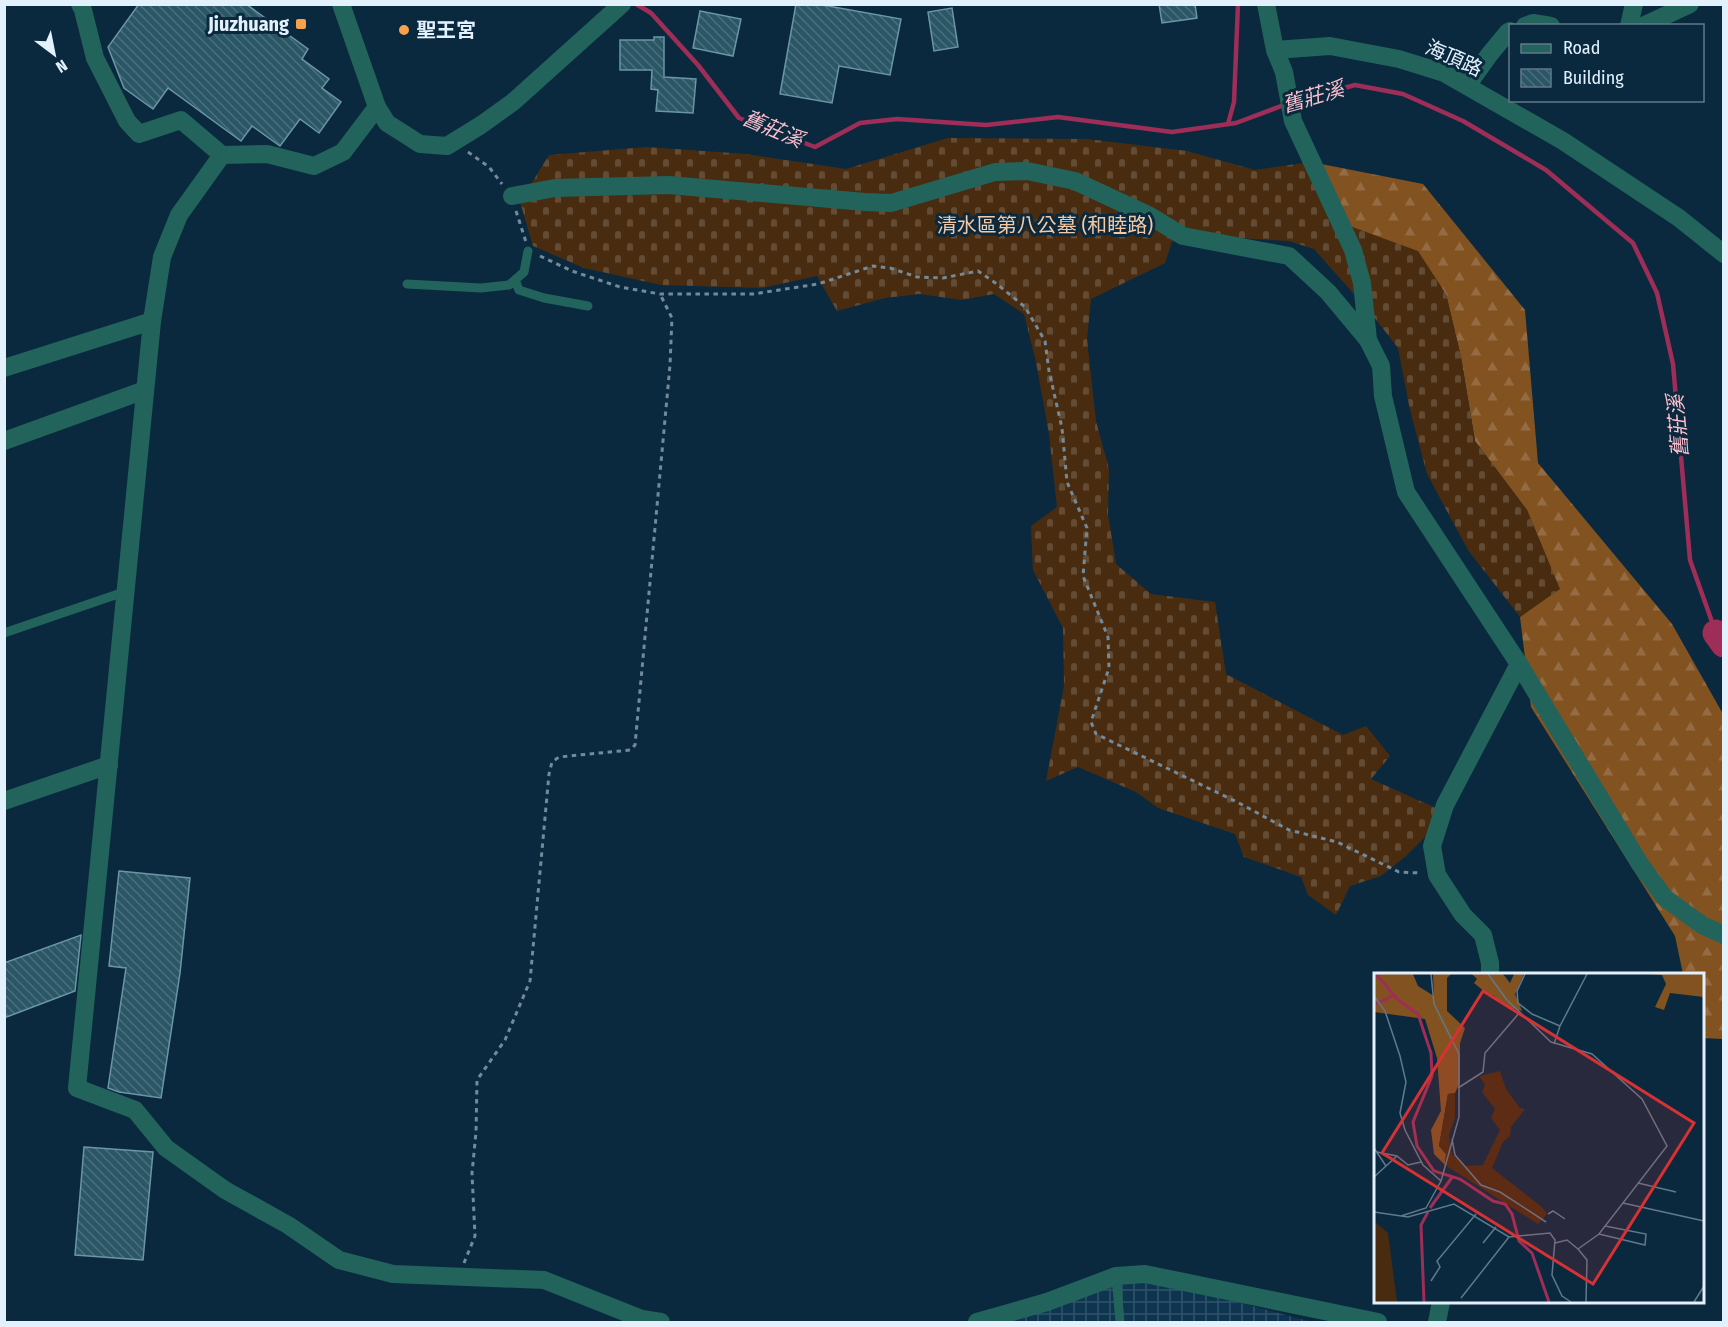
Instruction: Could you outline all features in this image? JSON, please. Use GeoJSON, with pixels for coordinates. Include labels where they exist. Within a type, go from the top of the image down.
{"type":"FeatureCollection","features":[{"type":"Feature","properties":{"kind":"street"},"geometry":{"type":"LineString","coordinates":[[80,4],[95,58],[127,121],[139,134],[181,120],[222,155],[267,154],[314,166],[343,152],[377,107]]}},
{"type":"Feature","properties":{"kind":"street"},"geometry":{"type":"LineString","coordinates":[[340,4],[377,107],[387,123],[420,144],[447,146],[513,102],[622,4]]}},
{"type":"Feature","properties":{"kind":"street"},"geometry":{"type":"LineString","coordinates":[[1266,4],[1275,50],[1284,72],[1293,121],[1353,250],[1362,283],[1368,340]]}},
{"type":"Feature","properties":{"kind":"street"},"geometry":{"type":"LineString","coordinates":[[1629,24],[1634,4]]}},
{"type":"Feature","properties":{"kind":"street"},"geometry":{"type":"LineString","coordinates":[[1647,24],[1690,4]]}},
{"type":"Feature","properties":{"kind":"street"},"geometry":{"type":"LineString","coordinates":[[1467,86],[1509,32]]}},
{"type":"Feature","properties":{"kind":"street","name":"海頂路"},"geometry":{"type":"LineString","coordinates":[[1275,50],[1330,46],[1399,59],[1444,73],[1563,141],[1679,218],[1724,254]]}},
{"type":"Feature","properties":{"kind":"street"},"geometry":{"type":"LineString","coordinates":[[222,155],[179,215],[162,257],[152,321],[77,1088],[135,1110],[166,1148],[225,1191],[288,1225],[339,1260],[393,1274],[544,1280],[642,1319],[661,1323]]}},
{"type":"Feature","properties":{"kind":"street"},"geometry":{"type":"LineString","coordinates":[[512,196],[555,188],[669,185],[891,203],[995,172],[1027,171],[1075,181],[1150,216],[1183,236],[1289,256],[1328,292],[1368,340],[1381,366],[1383,396],[1406,492],[1519,664],[1640,864],[1665,898],[1702,925],[1724,935]]}},
{"type":"Feature","properties":{"kind":"street"},"geometry":{"type":"LineString","coordinates":[[4,368],[152,321]]}},
{"type":"Feature","properties":{"kind":"street"},"geometry":{"type":"LineString","coordinates":[[4,441],[145,390]]}},
{"type":"Feature","properties":{"kind":"street"},"geometry":{"type":"LineString","coordinates":[[1490,973],[1490,963],[1483,935],[1464,915],[1437,874],[1432,846],[1445,805],[1519,664]]}},
{"type":"Feature","properties":{"kind":"street"},"geometry":{"type":"LineString","coordinates":[[4,801],[109,765]]}},
{"type":"Feature","properties":{"kind":"street"},"geometry":{"type":"LineString","coordinates":[[976,1323],[1047,1302],[1116,1276],[1145,1274],[1378,1323]]}},
{"type":"Feature","properties":{"kind":"street"},"geometry":{"type":"LineString","coordinates":[[1437,1323],[1441,1303]]}},
{"type":"Feature","properties":{"kind":"lane"},"geometry":{"type":"LineString","coordinates":[[407,285],[481,288],[509,285],[524,272],[528,250]]}},
{"type":"Feature","properties":{"kind":"lane"},"geometry":{"type":"LineString","coordinates":[[515,280],[519,290],[544,298],[588,306]]}},
{"type":"Feature","properties":{"kind":"lane"},"geometry":{"type":"LineString","coordinates":[[4,633],[124,592]]}},
{"type":"Feature","properties":{"kind":"lane"},"geometry":{"type":"LineString","coordinates":[[1116,1276],[1120,1323]]}},
{"type":"Feature","properties":{"kind":"path"},"geometry":{"type":"LineString","coordinates":[[447,146],[462,148],[489,167],[512,196],[528,250],[572,271],[620,287],[660,294],[753,294],[818,284],[873,266],[890,268],[917,277],[943,278],[978,271],[998,284],[1025,307],[1045,341],[1049,371],[1062,428],[1067,482],[1087,528],[1083,576],[1108,637],[1109,668],[1091,722],[1096,734],[1237,802],[1289,830],[1337,842],[1399,872],[1437,874]]}},
{"type":"Feature","properties":{"kind":"path"},"geometry":{"type":"LineString","coordinates":[[459,1276],[475,1236],[472,1173],[477,1080],[505,1040],[530,981],[552,762],[559,757],[630,750],[635,745],[670,365],[672,318],[660,294]]}},
{"type":"Feature","properties":{"kind":"shaded area"},"geometry":{"type":"Polygon","coordinates":[[[1132,1274],[1312,1322],[1005,1322],[1132,1274]]]}},
{"type":"Feature","properties":{"kind":"green space","name":"清水區第八公墓 (和睦路)"},"geometry":{"type":"Polygon","coordinates":[[[948,138],[1087,139],[1187,151],[1255,170],[1311,162],[1347,225],[1418,251],[1446,294],[1461,357],[1475,441],[1527,510],[1560,589],[1520,617],[1468,550],[1427,474],[1410,410],[1398,348],[1370,312],[1314,249],[1289,241],[1221,237],[1188,229],[1172,242],[1165,263],[1091,299],[1087,339],[1096,421],[1109,469],[1108,514],[1116,564],[1151,594],[1215,602],[1226,674],[1343,735],[1366,726],[1390,756],[1371,779],[1438,809],[1438,824],[1406,856],[1381,876],[1350,886],[1336,915],[1308,895],[1301,877],[1244,857],[1235,834],[1158,808],[1136,792],[1078,767],[1046,781],[1064,686],[1063,628],[1033,570],[1031,526],[1057,507],[1049,434],[1036,362],[1024,314],[994,294],[962,300],[919,294],[885,298],[837,311],[817,276],[762,288],[661,285],[584,268],[533,246],[520,202],[549,155],[647,147],[746,154],[846,169],[948,138]]]}},
{"type":"Feature","properties":{"kind":"green space"},"geometry":{"type":"Polygon","coordinates":[[[1311,162],[1423,184],[1525,310],[1538,463],[1672,624],[1723,714],[1723,1039],[1704,1038],[1704,973],[1683,973],[1675,936],[1531,707],[1520,617],[1559,588],[1527,510],[1475,441],[1461,357],[1446,294],[1347,225],[1311,162]]]}},
{"type":"Feature","properties":{"kind":"building"},"geometry":{"type":"Polygon","coordinates":[[[139,4],[246,4],[308,49],[302,59],[329,79],[322,88],[341,102],[319,133],[300,119],[280,146],[252,126],[241,141],[168,88],[153,109],[124,88],[108,47],[139,4]]]}},
{"type":"Feature","properties":{"kind":"building"},"geometry":{"type":"Polygon","coordinates":[[[796,4],[817,4],[901,19],[890,75],[839,66],[832,103],[780,94],[796,4]]]}},
{"type":"Feature","properties":{"kind":"building"},"geometry":{"type":"Polygon","coordinates":[[[1159,4],[1195,4],[1197,18],[1162,23],[1159,4]]]}},
{"type":"Feature","properties":{"kind":"building"},"geometry":{"type":"Polygon","coordinates":[[[952,8],[958,47],[934,51],[928,12],[952,8]]]}},
{"type":"Feature","properties":{"kind":"building"},"geometry":{"type":"Polygon","coordinates":[[[700,11],[741,19],[733,56],[693,48],[700,11]]]}},
{"type":"Feature","properties":{"kind":"building"},"geometry":{"type":"Polygon","coordinates":[[[654,37],[664,37],[664,77],[696,79],[693,113],[656,111],[658,90],[651,89],[652,70],[620,70],[620,40],[654,40],[654,37]]]}},
{"type":"Feature","properties":{"kind":"building"},"geometry":{"type":"Polygon","coordinates":[[[119,871],[190,878],[180,973],[161,1098],[119,1092],[108,1088],[126,968],[109,966],[119,871]]]}},
{"type":"Feature","properties":{"kind":"building"},"geometry":{"type":"Polygon","coordinates":[[[81,935],[75,991],[4,1018],[4,963],[81,935]]]}},
{"type":"Feature","properties":{"kind":"building"},"geometry":{"type":"Polygon","coordinates":[[[84,1147],[153,1152],[143,1260],[75,1255],[84,1147]]]}},
{"type":"Feature","properties":{"kind":"waterway","name":"舊莊溪"},"geometry":{"type":"LineString","coordinates":[[636,4],[651,13],[698,65],[739,118],[815,147],[860,123],[897,119],[986,125],[1058,117],[1172,132],[1236,123],[1284,105]]}},
{"type":"Feature","properties":{"kind":"waterway"},"geometry":{"type":"LineString","coordinates":[[1228,124],[1234,102],[1238,4]]}},
{"type":"Feature","properties":{"kind":"waterway","name":"舊莊溪"},"geometry":{"type":"LineString","coordinates":[[1295,101],[1355,85],[1403,94],[1463,121],[1546,170],[1633,243],[1657,293],[1673,364],[1690,560],[1716,633]]}},
{"type":"Feature","properties":{"kind":"waterway","name":"舊莊溪"},"geometry":{"type":"LineString","coordinates":[[1716,633],[1724,644]]}},
{"type":"Feature","properties":{"kind":"place","name":"Jiuzhuang"},"geometry":{"type":"Point","coordinates":[301,24]}},
{"type":"Feature","properties":{"kind":"place","name":"聖王宮"},"geometry":{"type":"Point","coordinates":[404,30]}}]}
